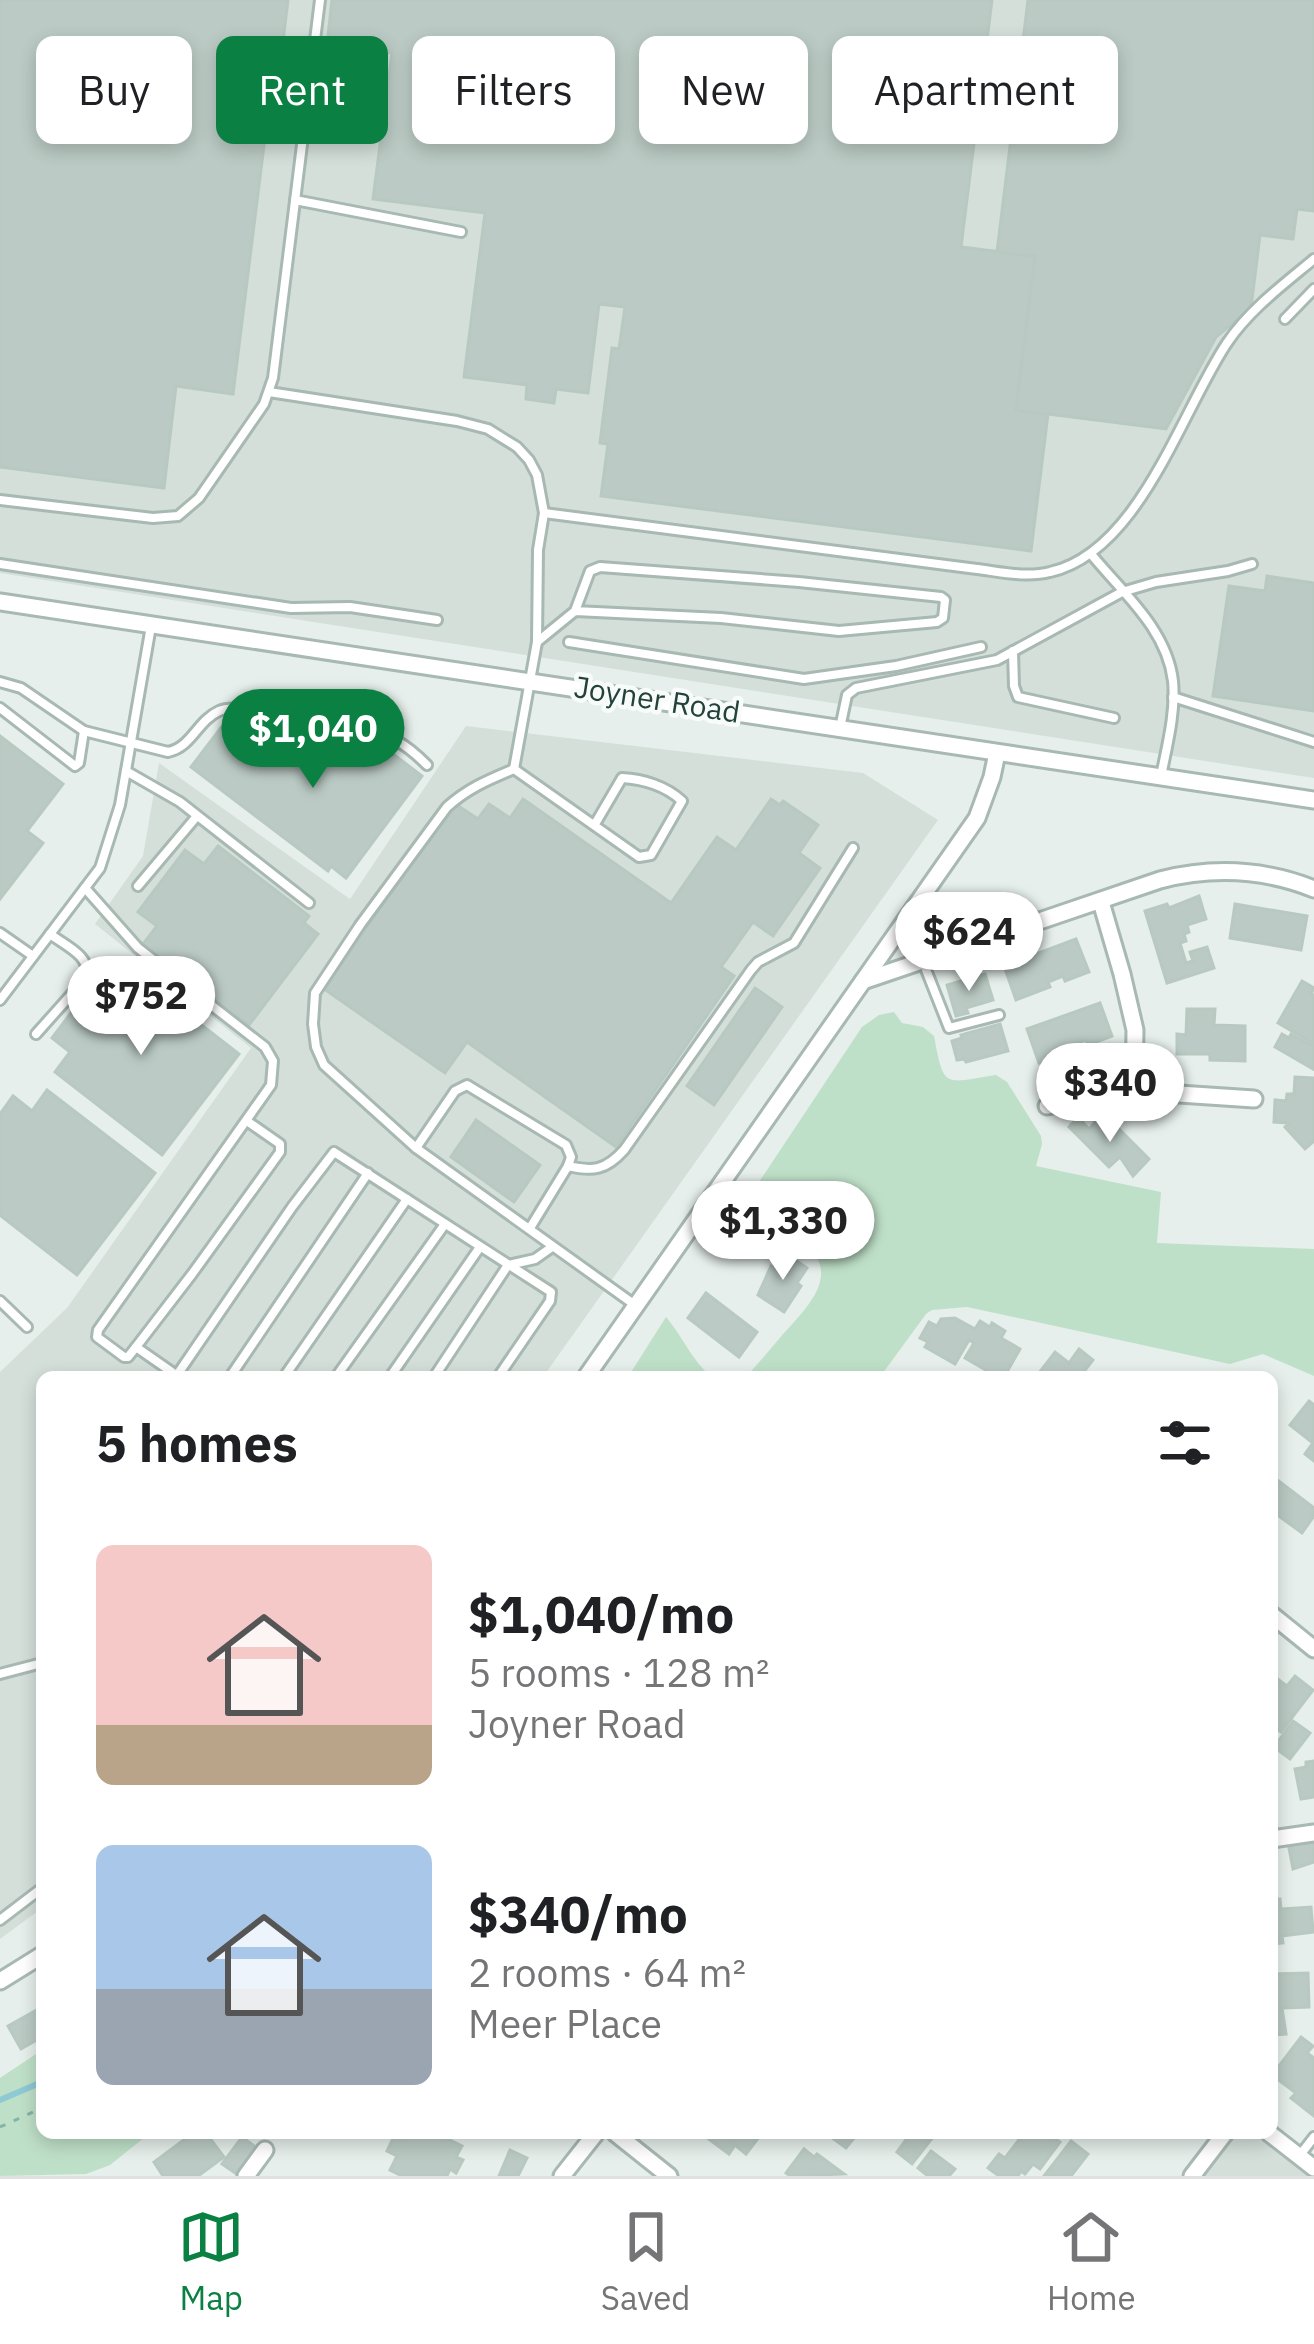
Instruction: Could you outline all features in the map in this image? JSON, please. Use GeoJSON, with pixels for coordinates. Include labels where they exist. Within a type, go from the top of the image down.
{"type":"FeatureCollection","features":[{"type":"Feature","properties":{"kind":"street","name":"Joyner Road"},"geometry":{"type":"LineString","coordinates":[[0,602],[1314,800]]}},
{"type":"Feature","properties":{"kind":"street"},"geometry":{"type":"LineString","coordinates":[[590,1371],[976,818],[997,753]]}},
{"type":"Feature","properties":{"kind":"street"},"geometry":{"type":"LineString","coordinates":[[862,981],[1194,871],[1257,874],[1314,889]]}},
{"type":"Feature","properties":{"kind":"street"},"geometry":{"type":"LineString","coordinates":[[1101,902],[1135,1030],[1134,1091]]}},
{"type":"Feature","properties":{"kind":"street"},"geometry":{"type":"LineString","coordinates":[[1047,1106],[1134,1091],[1254,1099]]}},
{"type":"Feature","properties":{"kind":"street"},"geometry":{"type":"LineString","coordinates":[[1278,1620],[1314,1649]]}},
{"type":"Feature","properties":{"kind":"street"},"geometry":{"type":"LineString","coordinates":[[1278,1838],[1314,1832]]}},
{"type":"Feature","properties":{"kind":"street"},"geometry":{"type":"LineString","coordinates":[[0,1981],[36,1959]]}},
{"type":"Feature","properties":{"kind":"street"},"geometry":{"type":"LineString","coordinates":[[562,2176],[591,2139]]}},
{"type":"Feature","properties":{"kind":"street"},"geometry":{"type":"LineString","coordinates":[[623,2139],[669,2176]]}},
{"type":"Feature","properties":{"kind":"street"},"geometry":{"type":"LineString","coordinates":[[1192,2176],[1220,2139]]}},
{"type":"Feature","properties":{"kind":"street"},"geometry":{"type":"LineString","coordinates":[[1277,2139],[1314,2168]]}},
{"type":"Feature","properties":{"kind":"street"},"geometry":{"type":"LineString","coordinates":[[246,2176],[265,2150]]}},
{"type":"Feature","properties":{"kind":"lane"},"geometry":{"type":"LineString","coordinates":[[0,500],[153,518],[178,516],[199,498],[264,404],[273,378],[320,0]]}},
{"type":"Feature","properties":{"kind":"lane"},"geometry":{"type":"LineString","coordinates":[[295,200],[461,232]]}},
{"type":"Feature","properties":{"kind":"lane"},"geometry":{"type":"LineString","coordinates":[[544,513],[1033,575],[1064,568],[1091,554],[1138,504],[1230,338],[1314,259]]}},
{"type":"Feature","properties":{"kind":"lane"},"geometry":{"type":"LineString","coordinates":[[1285,319],[1314,290]]}},
{"type":"Feature","properties":{"kind":"lane"},"geometry":{"type":"LineString","coordinates":[[268,392],[488,429],[529,460],[537,475],[544,513],[538,550],[536,642],[514,770]]}},
{"type":"Feature","properties":{"kind":"lane"},"geometry":{"type":"LineString","coordinates":[[1091,554],[1162,644],[1173,697],[1161,777]]}},
{"type":"Feature","properties":{"kind":"lane"},"geometry":{"type":"LineString","coordinates":[[0,564],[291,608],[350,607],[437,620]]}},
{"type":"Feature","properties":{"kind":"lane"},"geometry":{"type":"LineString","coordinates":[[840,728],[847,695],[856,688],[980,665],[1122,592],[1252,565]]}},
{"type":"Feature","properties":{"kind":"lane"},"geometry":{"type":"LineString","coordinates":[[536,642],[575,611],[590,571],[600,567],[799,582],[945,601],[943,618],[937,622],[839,631],[721,618],[575,611]]}},
{"type":"Feature","properties":{"kind":"lane"},"geometry":{"type":"LineString","coordinates":[[0,1000],[100,868],[120,805],[152,625]]}},
{"type":"Feature","properties":{"kind":"lane"},"geometry":{"type":"LineString","coordinates":[[569,642],[804,679],[981,647]]}},
{"type":"Feature","properties":{"kind":"lane"},"geometry":{"type":"LineString","coordinates":[[1013,651],[1018,697],[1114,718]]}},
{"type":"Feature","properties":{"kind":"lane"},"geometry":{"type":"LineString","coordinates":[[0,682],[21,688],[84,731],[131,745],[168,752],[181,749],[213,715],[230,709],[336,724],[383,737],[401,743],[427,765]]}},
{"type":"Feature","properties":{"kind":"lane"},"geometry":{"type":"LineString","coordinates":[[1173,697],[1314,742]]}},
{"type":"Feature","properties":{"kind":"lane"},"geometry":{"type":"LineString","coordinates":[[0,708],[75,766],[81,758],[84,731]]}},
{"type":"Feature","properties":{"kind":"lane"},"geometry":{"type":"LineString","coordinates":[[514,770],[639,857],[646,858],[656,848],[682,801],[652,784],[622,778],[595,824]]}},
{"type":"Feature","properties":{"kind":"lane"},"geometry":{"type":"LineString","coordinates":[[514,770],[464,791],[447,807],[360,926],[315,994],[316,1047],[323,1065],[416,1148],[636,1306]]}},
{"type":"Feature","properties":{"kind":"lane"},"geometry":{"type":"LineString","coordinates":[[126,771],[161,790],[309,903]]}},
{"type":"Feature","properties":{"kind":"lane"},"geometry":{"type":"LineString","coordinates":[[138,886],[197,816]]}},
{"type":"Feature","properties":{"kind":"lane"},"geometry":{"type":"LineString","coordinates":[[568,1166],[597,1170],[624,1150],[751,970],[794,944],[853,848]]}},
{"type":"Feature","properties":{"kind":"lane"},"geometry":{"type":"LineString","coordinates":[[85,888],[138,948],[271,1054],[274,1069],[271,1084],[247,1121],[97,1333],[124,1357],[193,1274],[281,1149],[247,1121]]}},
{"type":"Feature","properties":{"kind":"lane"},"geometry":{"type":"LineString","coordinates":[[0,933],[33,956]]}},
{"type":"Feature","properties":{"kind":"lane"},"geometry":{"type":"LineString","coordinates":[[36,1034],[88,971],[84,959],[50,934]]}},
{"type":"Feature","properties":{"kind":"lane"},"geometry":{"type":"LineString","coordinates":[[923,961],[949,1028],[999,1015]]}},
{"type":"Feature","properties":{"kind":"lane"},"geometry":{"type":"LineString","coordinates":[[416,1148],[455,1091],[467,1085],[566,1145],[571,1157],[568,1166],[530,1228]]}},
{"type":"Feature","properties":{"kind":"lane"},"geometry":{"type":"LineString","coordinates":[[181,1371],[337,1152],[549,1290],[552,1295],[501,1371]]}},
{"type":"Feature","properties":{"kind":"lane"},"geometry":{"type":"LineString","coordinates":[[234,1371],[368,1173]]}},
{"type":"Feature","properties":{"kind":"lane"},"geometry":{"type":"LineString","coordinates":[[288,1371],[407,1199]]}},
{"type":"Feature","properties":{"kind":"lane"},"geometry":{"type":"LineString","coordinates":[[339,1371],[445,1224]]}},
{"type":"Feature","properties":{"kind":"lane"},"geometry":{"type":"LineString","coordinates":[[438,1371],[508,1265],[535,1259],[552,1246]]}},
{"type":"Feature","properties":{"kind":"lane"},"geometry":{"type":"LineString","coordinates":[[394,1371],[480,1247]]}},
{"type":"Feature","properties":{"kind":"lane"},"geometry":{"type":"LineString","coordinates":[[0,1301],[27,1327]]}},
{"type":"Feature","properties":{"kind":"lane"},"geometry":{"type":"LineString","coordinates":[[136,1347],[171,1371]]}},
{"type":"Feature","properties":{"kind":"lane"},"geometry":{"type":"LineString","coordinates":[[0,1674],[36,1665]]}},
{"type":"Feature","properties":{"kind":"lane"},"geometry":{"type":"LineString","coordinates":[[0,1920],[36,1893]]}},
{"type":"Feature","properties":{"kind":"lane"},"geometry":{"type":"LineString","coordinates":[[1299,2156],[1314,2137]]}},
{"type":"Feature","properties":{"kind":"path"},"geometry":{"type":"LineString","coordinates":[[0,2128],[36,2111]]}},
{"type":"Feature","properties":{"kind":"shaded area"},"geometry":{"type":"Polygon","coordinates":[[[0,0],[1314,0],[1314,778],[0,573],[0,0]]]}},
{"type":"Feature","properties":{"kind":"shaded area"},"geometry":{"type":"Polygon","coordinates":[[[466,726],[863,773],[938,820],[547,1371],[36,1371],[36,1912],[0,1939],[0,1372],[67,1308],[251,1048],[95,924],[143,856],[159,763],[350,899],[466,726]]]}},
{"type":"Feature","properties":{"kind":"shaded area"},"geometry":{"type":"Polygon","coordinates":[[[1227,2139],[1261,2139],[1308,2176],[1199,2176],[1227,2139]]]}},
{"type":"Feature","properties":{"kind":"green space"},"geometry":{"type":"Polygon","coordinates":[[[894,1012],[902,1023],[923,1027],[934,1036],[949,1079],[996,1075],[1007,1082],[1041,1136],[1036,1166],[1161,1192],[1157,1243],[1314,1249],[1314,1376],[1263,1354],[1230,1364],[967,1307],[926,1314],[884,1371],[751,1371],[815,1295],[821,1270],[808,1246],[760,1214],[749,1197],[862,1027],[879,1015],[894,1012]]]}},
{"type":"Feature","properties":{"kind":"green space"},"geometry":{"type":"Polygon","coordinates":[[[666,1317],[706,1371],[632,1371],[666,1317]]]}},
{"type":"Feature","properties":{"kind":"green space"},"geometry":{"type":"Polygon","coordinates":[[[36,2054],[36,2139],[142,2139],[110,2165],[86,2174],[0,2176],[0,2078],[36,2054]]]}},
{"type":"Feature","properties":{"kind":"building"},"geometry":{"type":"Polygon","coordinates":[[[0,0],[288,0],[284,36],[216,36],[216,144],[264,144],[233,394],[176,386],[164,488],[0,467],[0,0]]]}},
{"type":"Feature","properties":{"kind":"building"},"geometry":{"type":"Polygon","coordinates":[[[332,0],[992,0],[987,36],[832,36],[832,144],[974,144],[961,247],[1035,256],[1016,410],[1048,414],[1031,551],[601,496],[608,444],[600,443],[612,348],[619,349],[625,307],[599,304],[588,393],[556,389],[554,403],[526,399],[527,385],[464,377],[485,213],[373,199],[380,144],[388,144],[392,53],[388,53],[388,36],[328,36],[332,0]]]}},
{"type":"Feature","properties":{"kind":"building"},"geometry":{"type":"Polygon","coordinates":[[[1028,0],[1314,0],[1314,211],[1297,209],[1293,239],[1260,235],[1251,308],[1216,337],[1166,429],[1016,410],[1035,256],[997,252],[1010,144],[1118,144],[1118,36],[1024,36],[1028,0]]]}},
{"type":"Feature","properties":{"kind":"building"},"geometry":{"type":"Polygon","coordinates":[[[1267,576],[1314,583],[1314,711],[1213,696],[1229,586],[1265,591],[1267,576]]]}},
{"type":"Feature","properties":{"kind":"building"},"geometry":{"type":"Polygon","coordinates":[[[229,717],[297,769],[325,732],[339,742],[345,734],[359,745],[367,734],[422,776],[346,878],[331,866],[328,871],[191,767],[229,717]]]}},
{"type":"Feature","properties":{"kind":"building"},"geometry":{"type":"Polygon","coordinates":[[[0,736],[63,784],[27,831],[43,843],[0,899],[0,736]]]}},
{"type":"Feature","properties":{"kind":"building"},"geometry":{"type":"Polygon","coordinates":[[[523,799],[671,903],[717,837],[736,850],[771,799],[780,805],[783,801],[818,825],[799,853],[820,868],[773,936],[753,922],[721,967],[734,976],[616,1147],[467,1042],[445,1073],[324,989],[454,803],[478,819],[489,804],[510,818],[523,799]]]}},
{"type":"Feature","properties":{"kind":"building"},"geometry":{"type":"Polygon","coordinates":[[[218,846],[309,916],[304,923],[318,934],[249,1025],[143,944],[157,926],[138,912],[185,850],[204,864],[218,846]]]}},
{"type":"Feature","properties":{"kind":"building"},"geometry":{"type":"Polygon","coordinates":[[[1199,896],[1206,919],[1187,925],[1186,941],[1180,943],[1186,963],[1193,961],[1190,952],[1207,947],[1214,968],[1167,983],[1145,911],[1199,896]]]}},
{"type":"Feature","properties":{"kind":"building"},"geometry":{"type":"Polygon","coordinates":[[[1235,904],[1307,916],[1301,950],[1230,938],[1235,904]]]}},
{"type":"Feature","properties":{"kind":"building"},"geometry":{"type":"Polygon","coordinates":[[[1076,939],[1089,972],[1065,981],[1063,976],[1048,982],[1050,987],[1016,1000],[1004,966],[1076,939]]]}},
{"type":"Feature","properties":{"kind":"building"},"geometry":{"type":"Polygon","coordinates":[[[132,971],[239,1054],[162,1155],[55,1072],[70,1052],[52,1038],[99,976],[117,991],[132,971]]]}},
{"type":"Feature","properties":{"kind":"building"},"geometry":{"type":"Polygon","coordinates":[[[985,974],[993,1000],[956,1016],[947,985],[985,974]]]}},
{"type":"Feature","properties":{"kind":"building"},"geometry":{"type":"Polygon","coordinates":[[[1302,981],[1314,988],[1314,1044],[1278,1023],[1302,981]]]}},
{"type":"Feature","properties":{"kind":"building"},"geometry":{"type":"Polygon","coordinates":[[[755,988],[782,1007],[714,1105],[687,1086],[755,988]]]}},
{"type":"Feature","properties":{"kind":"building"},"geometry":{"type":"Polygon","coordinates":[[[1100,1003],[1112,1036],[1088,1045],[1086,1040],[1071,1045],[1073,1051],[1039,1063],[1027,1029],[1100,1003]]]}},
{"type":"Feature","properties":{"kind":"building"},"geometry":{"type":"Polygon","coordinates":[[[1187,1009],[1215,1009],[1214,1025],[1245,1026],[1245,1061],[1177,1054],[1177,1034],[1186,1035],[1187,1009]]]}},
{"type":"Feature","properties":{"kind":"building"},"geometry":{"type":"Polygon","coordinates":[[[1000,1024],[1008,1051],[957,1060],[952,1041],[1000,1024]]]}},
{"type":"Feature","properties":{"kind":"building"},"geometry":{"type":"Polygon","coordinates":[[[1282,1034],[1314,1047],[1313,1069],[1275,1047],[1282,1034]]]}},
{"type":"Feature","properties":{"kind":"building"},"geometry":{"type":"Polygon","coordinates":[[[1295,1077],[1314,1078],[1314,1141],[1305,1149],[1285,1127],[1289,1123],[1274,1122],[1275,1100],[1286,1101],[1287,1094],[1294,1094],[1295,1077]]]}},
{"type":"Feature","properties":{"kind":"building"},"geometry":{"type":"Polygon","coordinates":[[[47,1090],[155,1173],[77,1275],[0,1215],[0,1114],[13,1096],[32,1111],[47,1090]]]}},
{"type":"Feature","properties":{"kind":"building"},"geometry":{"type":"Polygon","coordinates":[[[1078,1117],[1089,1129],[1097,1120],[1112,1135],[1119,1129],[1149,1159],[1133,1176],[1120,1157],[1109,1167],[1069,1127],[1078,1117]]]}},
{"type":"Feature","properties":{"kind":"building"},"geometry":{"type":"Polygon","coordinates":[[[476,1120],[540,1165],[514,1202],[451,1157],[476,1120]]]}},
{"type":"Feature","properties":{"kind":"building"},"geometry":{"type":"Polygon","coordinates":[[[784,1253],[807,1268],[784,1312],[758,1295],[771,1266],[775,1268],[784,1253]]]}},
{"type":"Feature","properties":{"kind":"building"},"geometry":{"type":"Polygon","coordinates":[[[706,1293],[757,1332],[739,1357],[688,1318],[706,1293]]]}},
{"type":"Feature","properties":{"kind":"building"},"geometry":{"type":"Polygon","coordinates":[[[955,1318],[975,1329],[980,1321],[990,1327],[992,1323],[1005,1331],[1001,1338],[1020,1349],[1007,1371],[988,1371],[965,1358],[974,1343],[969,1340],[955,1364],[925,1347],[928,1342],[920,1338],[929,1322],[937,1326],[941,1319],[955,1318]]]}},
{"type":"Feature","properties":{"kind":"building"},"geometry":{"type":"Polygon","coordinates":[[[1079,1349],[1093,1360],[1084,1371],[1041,1371],[1055,1352],[1069,1363],[1079,1349]]]}},
{"type":"Feature","properties":{"kind":"building"},"geometry":{"type":"Polygon","coordinates":[[[1309,1401],[1314,1405],[1314,1461],[1305,1454],[1313,1443],[1290,1425],[1309,1401]]]}},
{"type":"Feature","properties":{"kind":"building"},"geometry":{"type":"Polygon","coordinates":[[[1278,1481],[1314,1508],[1302,1533],[1278,1515],[1278,1481]]]}},
{"type":"Feature","properties":{"kind":"building"},"geometry":{"type":"Polygon","coordinates":[[[1295,1676],[1313,1690],[1281,1732],[1278,1679],[1287,1686],[1295,1676]]]}},
{"type":"Feature","properties":{"kind":"building"},"geometry":{"type":"Polygon","coordinates":[[[1293,1721],[1310,1733],[1290,1759],[1278,1750],[1278,1742],[1293,1721]]]}},
{"type":"Feature","properties":{"kind":"building"},"geometry":{"type":"Polygon","coordinates":[[[1314,1761],[1314,1797],[1301,1799],[1295,1769],[1314,1761]]]}},
{"type":"Feature","properties":{"kind":"building"},"geometry":{"type":"Polygon","coordinates":[[[1314,1838],[1314,1862],[1293,1869],[1288,1843],[1314,1838]]]}},
{"type":"Feature","properties":{"kind":"building"},"geometry":{"type":"Polygon","coordinates":[[[1278,1899],[1281,1909],[1311,1907],[1313,1932],[1282,1936],[1283,1943],[1278,1943],[1278,1899]]]}},
{"type":"Feature","properties":{"kind":"building"},"geometry":{"type":"Polygon","coordinates":[[[1308,1973],[1309,2007],[1282,2008],[1286,2034],[1278,2035],[1278,1974],[1308,1973]]]}},
{"type":"Feature","properties":{"kind":"building"},"geometry":{"type":"Polygon","coordinates":[[[36,2010],[36,2040],[21,2049],[8,2026],[36,2010]]]}},
{"type":"Feature","properties":{"kind":"building"},"geometry":{"type":"Polygon","coordinates":[[[1301,2037],[1313,2046],[1307,2053],[1314,2058],[1314,2116],[1291,2098],[1296,2093],[1278,2080],[1278,2067],[1301,2037]]]}},
{"type":"Feature","properties":{"kind":"building"},"geometry":{"type":"Polygon","coordinates":[[[185,2139],[210,2139],[224,2157],[198,2176],[163,2176],[154,2162],[185,2139]]]}},
{"type":"Feature","properties":{"kind":"building"},"geometry":{"type":"Polygon","coordinates":[[[241,2139],[258,2149],[238,2175],[222,2164],[241,2139]]]}},
{"type":"Feature","properties":{"kind":"building"},"geometry":{"type":"Polygon","coordinates":[[[393,2139],[447,2139],[462,2146],[456,2157],[463,2160],[456,2173],[450,2169],[447,2176],[402,2176],[390,2170],[397,2156],[387,2151],[393,2139]]]}},
{"type":"Feature","properties":{"kind":"building"},"geometry":{"type":"Polygon","coordinates":[[[709,2139],[757,2139],[746,2154],[735,2145],[729,2154],[709,2139]]]}},
{"type":"Feature","properties":{"kind":"building"},"geometry":{"type":"Polygon","coordinates":[[[907,2139],[931,2139],[912,2164],[897,2152],[907,2139]]]}},
{"type":"Feature","properties":{"kind":"building"},"geometry":{"type":"Polygon","coordinates":[[[1019,2139],[1060,2142],[1040,2169],[1033,2164],[1025,2174],[999,2176],[988,2168],[999,2154],[1005,2158],[1019,2139]]]}},
{"type":"Feature","properties":{"kind":"building"},"geometry":{"type":"Polygon","coordinates":[[[1071,2141],[1088,2154],[1071,2176],[1044,2176],[1071,2141]]]}},
{"type":"Feature","properties":{"kind":"building"},"geometry":{"type":"Polygon","coordinates":[[[804,2149],[844,2174],[790,2176],[786,2173],[804,2149]]]}},
{"type":"Feature","properties":{"kind":"building"},"geometry":{"type":"Polygon","coordinates":[[[510,2150],[527,2158],[518,2176],[499,2176],[510,2150]]]}},
{"type":"Feature","properties":{"kind":"building"},"geometry":{"type":"Polygon","coordinates":[[[931,2151],[955,2169],[949,2176],[928,2176],[918,2168],[931,2151]]]}},
{"type":"Feature","properties":{"kind":"waterway"},"geometry":{"type":"LineString","coordinates":[[0,2100],[36,2085]]}}]}
